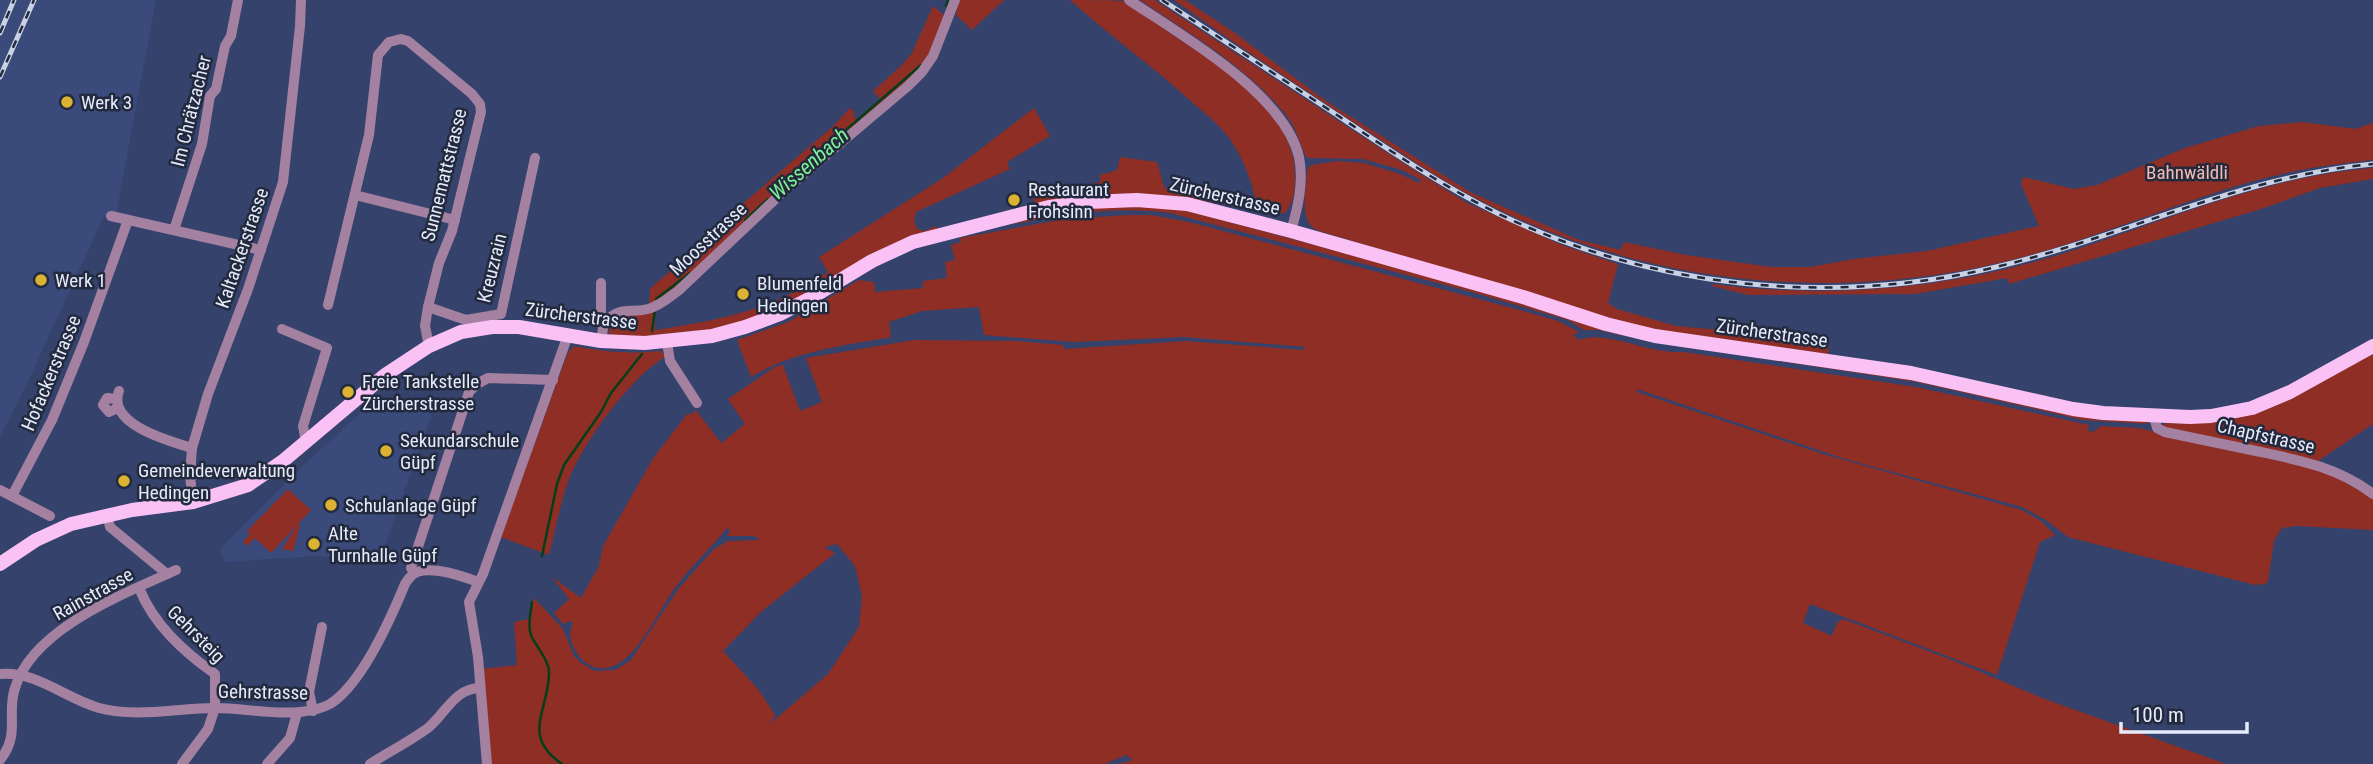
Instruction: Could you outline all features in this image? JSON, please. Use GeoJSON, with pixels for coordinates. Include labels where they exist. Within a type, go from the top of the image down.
{"type":"FeatureCollection","features":[{"type":"Feature","properties":{"kind":"main road","name":"Zürcherstrasse"},"geometry":{"type":"LineString","coordinates":[[0,564],[54,530],[107,514],[193,502],[248,485],[306,443],[386,375],[429,346],[461,332],[492,327],[519,327],[601,341],[667,342],[712,336],[762,322],[809,299],[872,261],[913,242],[1049,207],[1118,200],[1187,204],[1292,231],[1655,337],[1901,371],[2073,409],[2154,417],[2211,416],[2252,408],[2290,392],[2373,346]]}},
{"type":"Feature","properties":{"kind":"street","name":"Im Chrätzacher"},"geometry":{"type":"LineString","coordinates":[[174,230],[202,144],[210,96],[216,89],[238,0]]}},
{"type":"Feature","properties":{"kind":"street","name":"Kaltackerstrasse"},"geometry":{"type":"LineString","coordinates":[[193,502],[190,476],[192,448],[208,394],[283,182],[301,0]]}},
{"type":"Feature","properties":{"kind":"street","name":"Moosstrasse"},"geometry":{"type":"LineString","coordinates":[[604,322],[614,313],[627,309],[644,310],[660,305],[785,190],[908,86],[933,56],[955,0]]}},
{"type":"Feature","properties":{"kind":"street"},"geometry":{"type":"LineString","coordinates":[[1129,0],[1231,71],[1265,101],[1283,122],[1296,149],[1301,174],[1292,231]]}},
{"type":"Feature","properties":{"kind":"street","name":"Sunnemattstrasse"},"geometry":{"type":"LineString","coordinates":[[328,305],[373,112],[378,55],[389,42],[401,39],[415,46],[472,94],[480,104],[480,120],[455,220],[439,263],[428,307],[425,326],[429,346]]}},
{"type":"Feature","properties":{"kind":"street","name":"Kreuzrain"},"geometry":{"type":"LineString","coordinates":[[428,307],[466,320],[501,314],[535,158]]}},
{"type":"Feature","properties":{"kind":"street"},"geometry":{"type":"LineString","coordinates":[[355,195],[455,220]]}},
{"type":"Feature","properties":{"kind":"street"},"geometry":{"type":"LineString","coordinates":[[111,216],[261,250]]}},
{"type":"Feature","properties":{"kind":"street","name":"Hofackerstrasse"},"geometry":{"type":"LineString","coordinates":[[12,496],[52,420],[84,342],[128,220]]}},
{"type":"Feature","properties":{"kind":"street"},"geometry":{"type":"LineString","coordinates":[[601,283],[601,317],[604,322],[601,341]]}},
{"type":"Feature","properties":{"kind":"street"},"geometry":{"type":"LineString","coordinates":[[282,329],[327,348],[303,426],[306,443]]}},
{"type":"Feature","properties":{"kind":"street"},"geometry":{"type":"LineString","coordinates":[[487,764],[478,657],[469,602],[483,575],[568,335]]}},
{"type":"Feature","properties":{"kind":"street"},"geometry":{"type":"LineString","coordinates":[[667,342],[670,361],[697,403]]}},
{"type":"Feature","properties":{"kind":"street"},"geometry":{"type":"LineString","coordinates":[[411,568],[469,392],[488,378],[553,380]]}},
{"type":"Feature","properties":{"kind":"street"},"geometry":{"type":"LineString","coordinates":[[118,399],[140,428],[192,448]]}},
{"type":"Feature","properties":{"kind":"street","name":"Chapfstrasse"},"geometry":{"type":"LineString","coordinates":[[2154,417],[2157,428],[2165,432],[2329,468],[2356,481],[2373,494]]}},
{"type":"Feature","properties":{"kind":"street"},"geometry":{"type":"LineString","coordinates":[[0,490],[50,516]]}},
{"type":"Feature","properties":{"kind":"street","name":"Rainstrasse"},"geometry":{"type":"LineString","coordinates":[[20,674],[57,632],[171,570],[110,527],[107,514]]}},
{"type":"Feature","properties":{"kind":"street","name":"Gehrstrasse"},"geometry":{"type":"LineString","coordinates":[[20,674],[81,702],[110,711],[138,713],[215,708],[296,713],[313,711],[331,704],[349,687],[377,643],[411,575],[418,571],[439,572],[478,582]]}},
{"type":"Feature","properties":{"kind":"street","name":"Gehrsteig"},"geometry":{"type":"LineString","coordinates":[[139,588],[152,617],[191,657],[215,674],[215,708]]}},
{"type":"Feature","properties":{"kind":"street"},"geometry":{"type":"LineString","coordinates":[[313,711],[309,692],[322,627]]}},
{"type":"Feature","properties":{"kind":"street"},"geometry":{"type":"LineString","coordinates":[[0,674],[20,674],[14,690],[13,734],[0,760]]}},
{"type":"Feature","properties":{"kind":"street"},"geometry":{"type":"LineString","coordinates":[[370,764],[429,727],[457,696],[471,688],[480,688]]}},
{"type":"Feature","properties":{"kind":"street"},"geometry":{"type":"LineString","coordinates":[[182,764],[208,729],[215,708]]}},
{"type":"Feature","properties":{"kind":"street"},"geometry":{"type":"LineString","coordinates":[[267,764],[290,738],[296,713]]}},
{"type":"Feature","properties":{"kind":"shaded area"},"geometry":{"type":"Polygon","coordinates":[[[0,0],[156,0],[116,214],[103,218],[0,437],[0,0]]]}},
{"type":"Feature","properties":{"kind":"shaded area","name":"Schulanlage Güpf"},"geometry":{"type":"Polygon","coordinates":[[[377,398],[432,414],[380,559],[318,556],[224,562],[220,549],[308,461],[377,398]]]}},
{"type":"Feature","properties":{"kind":"green space"},"geometry":{"type":"Polygon","coordinates":[[[959,0],[1004,0],[972,30],[956,15],[959,0]]]}},
{"type":"Feature","properties":{"kind":"green space"},"geometry":{"type":"Polygon","coordinates":[[[1070,0],[1123,1],[1129,4],[1208,58],[1250,92],[1283,132],[1292,154],[1294,192],[1285,213],[1270,213],[1194,199],[1133,194],[1036,205],[1033,197],[1100,182],[1100,175],[1117,170],[1120,157],[1157,162],[1164,187],[1173,193],[1256,202],[1242,160],[1222,129],[1070,0]]]}},
{"type":"Feature","properties":{"kind":"green space"},"geometry":{"type":"Polygon","coordinates":[[[1140,0],[1155,0],[1467,203],[1562,245],[1618,264],[1608,303],[1617,309],[1676,326],[1829,340],[1828,355],[1650,331],[1316,230],[1310,225],[1305,211],[1307,170],[1311,165],[1338,161],[1364,163],[1419,183],[1421,180],[1402,170],[1363,159],[1307,158],[1290,120],[1271,98],[1236,66],[1140,0]]]}},
{"type":"Feature","properties":{"kind":"green space","name":"Bahnwäldli"},"geometry":{"type":"Polygon","coordinates":[[[1174,0],[1185,0],[1235,33],[1326,101],[1470,192],[1579,240],[1621,250],[1624,242],[1686,255],[1771,267],[1811,267],[1853,259],[1927,251],[2039,226],[2021,184],[2023,177],[2074,189],[2097,185],[2185,148],[2259,126],[2302,122],[2355,129],[2373,123],[2373,160],[2317,167],[2263,178],[2057,247],[1999,263],[1933,275],[1867,282],[1801,283],[1735,278],[1670,267],[1606,251],[1544,230],[1483,202],[1391,147],[1174,0]]]}},
{"type":"Feature","properties":{"kind":"green space"},"geometry":{"type":"Polygon","coordinates":[[[933,6],[945,16],[935,47],[916,74],[862,119],[861,117],[881,100],[873,91],[912,53],[933,6]]]}},
{"type":"Feature","properties":{"kind":"green space"},"geometry":{"type":"Polygon","coordinates":[[[850,108],[855,112],[853,114],[858,123],[664,297],[649,305],[650,289],[655,284],[850,108]]]}},
{"type":"Feature","properties":{"kind":"green space"},"geometry":{"type":"Polygon","coordinates":[[[1034,108],[1050,136],[1007,162],[1010,169],[916,212],[914,221],[917,229],[925,231],[936,226],[937,230],[792,303],[731,326],[670,336],[612,336],[609,333],[610,321],[615,317],[655,311],[655,330],[724,317],[787,296],[828,272],[819,257],[943,178],[1034,108]]]}},
{"type":"Feature","properties":{"kind":"green space"},"geometry":{"type":"Polygon","coordinates":[[[2373,168],[2373,179],[2320,188],[2261,209],[2009,284],[2007,278],[1915,294],[1748,295],[1712,286],[1806,291],[1851,290],[1897,287],[1987,273],[2078,249],[2260,189],[2335,172],[2373,168]]]}},
{"type":"Feature","properties":{"kind":"green space"},"geometry":{"type":"Polygon","coordinates":[[[1110,205],[1173,208],[1196,213],[1482,290],[1624,336],[1599,330],[1584,330],[1568,320],[1468,291],[1170,213],[1122,210],[1098,212],[1051,217],[980,230],[1048,212],[1110,205]]]}},
{"type":"Feature","properties":{"kind":"green space"},"geometry":{"type":"Polygon","coordinates":[[[1151,215],[1189,222],[1558,321],[1579,332],[1573,335],[1579,340],[1602,338],[1657,350],[1916,387],[2089,425],[2088,430],[2091,433],[2101,426],[2138,428],[2258,455],[2331,473],[2373,498],[2373,530],[2296,526],[2282,528],[2274,541],[2268,581],[2255,585],[2068,537],[2046,520],[2022,507],[1845,459],[1637,389],[1637,392],[1823,454],[2022,510],[2041,521],[2055,535],[2040,542],[1997,675],[1810,604],[1803,623],[1832,636],[1837,623],[1843,619],[1952,660],[2042,698],[2226,764],[1119,764],[1133,760],[1126,755],[1105,764],[491,764],[483,669],[517,665],[514,622],[529,619],[534,598],[563,629],[574,656],[581,663],[595,671],[615,670],[631,660],[679,588],[714,549],[728,541],[760,540],[754,536],[727,536],[730,530],[727,528],[677,585],[632,653],[620,663],[607,668],[594,667],[582,660],[570,635],[573,623],[570,621],[563,624],[554,613],[569,599],[552,577],[581,598],[599,566],[603,546],[654,457],[688,413],[691,415],[696,410],[721,443],[745,424],[728,399],[775,367],[783,365],[800,411],[822,402],[806,358],[914,340],[1016,341],[1063,345],[1064,349],[1186,341],[1304,350],[1305,347],[1184,337],[1074,342],[984,335],[979,307],[922,311],[889,322],[891,337],[801,355],[751,377],[737,340],[788,322],[859,280],[874,282],[875,292],[923,288],[923,281],[947,278],[945,262],[955,260],[951,245],[961,242],[960,238],[1065,219],[1151,215]],[[837,544],[824,547],[835,553],[762,611],[723,651],[758,689],[775,715],[771,723],[828,674],[859,627],[862,596],[855,566],[837,544]]]}},
{"type":"Feature","properties":{"kind":"green space"},"geometry":{"type":"Polygon","coordinates":[[[1668,344],[1887,374],[2149,424],[2083,420],[1917,382],[1668,344]]]}},
{"type":"Feature","properties":{"kind":"green space"},"geometry":{"type":"Polygon","coordinates":[[[575,346],[617,352],[660,351],[666,356],[638,379],[596,430],[568,482],[549,555],[501,537],[568,352],[575,346]]]}},
{"type":"Feature","properties":{"kind":"green space"},"geometry":{"type":"Polygon","coordinates":[[[2373,352],[2373,424],[2318,461],[2162,426],[2167,422],[2224,419],[2373,352]]]}},
{"type":"Feature","properties":{"kind":"green space"},"geometry":{"type":"Polygon","coordinates":[[[288,489],[311,510],[298,524],[300,525],[293,551],[282,549],[297,525],[271,553],[255,538],[247,546],[243,542],[250,534],[247,531],[288,489]]]}},
{"type":"Feature","properties":{"kind":"waterway","name":"Wissenbach"},"geometry":{"type":"LineString","coordinates":[[946,6],[948,0]]}},
{"type":"Feature","properties":{"kind":"waterway","name":"Wissenbach"},"geometry":{"type":"LineString","coordinates":[[786,182],[921,65]]}},
{"type":"Feature","properties":{"kind":"waterway","name":"Wissenbach"},"geometry":{"type":"LineString","coordinates":[[745,220],[768,199]]}},
{"type":"Feature","properties":{"kind":"waterway","name":"Wissenbach"},"geometry":{"type":"LineString","coordinates":[[656,299],[690,273]]}},
{"type":"Feature","properties":{"kind":"waterway","name":"Wissenbach"},"geometry":{"type":"LineString","coordinates":[[652,331],[655,310]]}},
{"type":"Feature","properties":{"kind":"waterway","name":"Wissenbach"},"geometry":{"type":"LineString","coordinates":[[542,556],[557,484],[564,465],[611,393],[642,354]]}},
{"type":"Feature","properties":{"kind":"waterway","name":"Wissenbach"},"geometry":{"type":"LineString","coordinates":[[532,602],[530,631],[549,669],[540,733],[550,754],[562,764]]}},
{"type":"Feature","properties":{"kind":"railway"},"geometry":{"type":"LineString","coordinates":[[0,33],[14,0]]}},
{"type":"Feature","properties":{"kind":"railway"},"geometry":{"type":"LineString","coordinates":[[0,77],[34,0]]}},
{"type":"Feature","properties":{"kind":"railway"},"geometry":{"type":"LineString","coordinates":[[1162,0],[1416,167],[1499,214],[1557,239],[1618,259],[1680,274],[1743,283],[1806,287],[1870,286],[1933,279],[1996,267],[2043,254],[2276,181],[2373,164]]}},
{"type":"Feature","properties":{"kind":"place","name":"Werk 3"},"geometry":{"type":"Point","coordinates":[67,102]}},
{"type":"Feature","properties":{"kind":"place","name":"Restaurant Frohsinn"},"geometry":{"type":"Point","coordinates":[1014,200]}},
{"type":"Feature","properties":{"kind":"place","name":"Werk 1"},"geometry":{"type":"Point","coordinates":[41,280]}},
{"type":"Feature","properties":{"kind":"place","name":"Blumenfeld Hedingen"},"geometry":{"type":"Point","coordinates":[743,294]}},
{"type":"Feature","properties":{"kind":"place","name":"Freie Tankstelle Zürcherstrasse"},"geometry":{"type":"Point","coordinates":[348,392]}},
{"type":"Feature","properties":{"kind":"place","name":"Sekundarschule Güpf"},"geometry":{"type":"Point","coordinates":[386,451]}},
{"type":"Feature","properties":{"kind":"place","name":"Gemeindeverwaltung Hedingen"},"geometry":{"type":"Point","coordinates":[124,481]}},
{"type":"Feature","properties":{"kind":"place","name":"Schulanlage Güpf"},"geometry":{"type":"Point","coordinates":[331,505]}},
{"type":"Feature","properties":{"kind":"place","name":"Alte Turnhalle Güpf"},"geometry":{"type":"Point","coordinates":[314,544]}}]}
